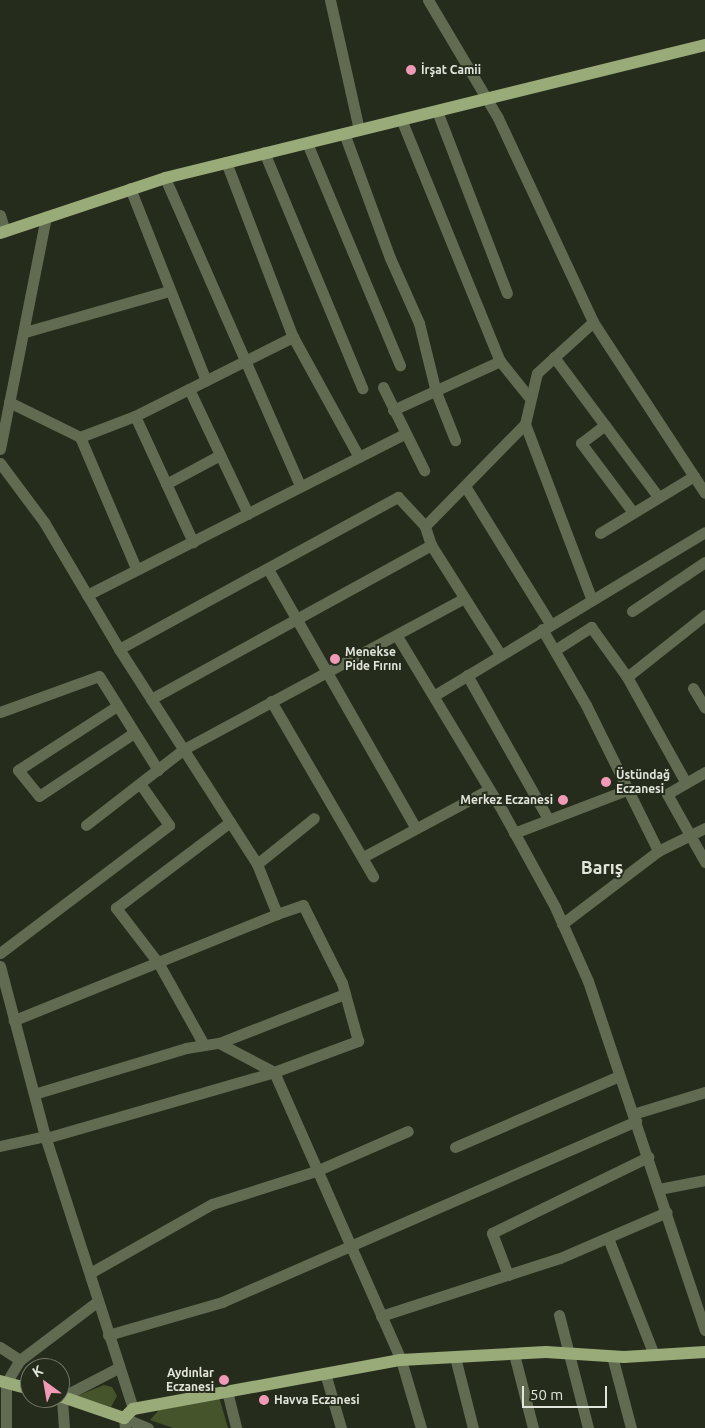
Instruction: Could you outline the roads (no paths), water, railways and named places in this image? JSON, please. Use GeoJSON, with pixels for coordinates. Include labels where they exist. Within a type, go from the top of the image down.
{"type":"FeatureCollection","features":[{"type":"Feature","properties":{"kind":"main road"},"geometry":{"type":"LineString","coordinates":[[2,232],[130,188],[165,178],[264,152],[705,45]]}},
{"type":"Feature","properties":{"kind":"main road"},"geometry":{"type":"LineString","coordinates":[[70,1400],[124,1423],[133,1409],[401,1360],[514,1354],[570,1353],[612,1356],[705,1352]]}},
{"type":"Feature","properties":{"kind":"main road"},"geometry":{"type":"LineString","coordinates":[[3,1382],[20,1386]]}},
{"type":"Feature","properties":{"kind":"street"},"geometry":{"type":"LineString","coordinates":[[330,0],[359,130]]}},
{"type":"Feature","properties":{"kind":"street"},"geometry":{"type":"LineString","coordinates":[[428,0],[484,99],[498,118],[593,322],[705,493]]}},
{"type":"Feature","properties":{"kind":"street"},"geometry":{"type":"LineString","coordinates":[[437,111],[507,293]]}},
{"type":"Feature","properties":{"kind":"street"},"geometry":{"type":"LineString","coordinates":[[401,119],[500,360],[528,396]]}},
{"type":"Feature","properties":{"kind":"street"},"geometry":{"type":"LineString","coordinates":[[344,133],[390,258],[419,323],[436,392],[456,440]]}},
{"type":"Feature","properties":{"kind":"street"},"geometry":{"type":"LineString","coordinates":[[307,142],[400,365]]}},
{"type":"Feature","properties":{"kind":"street"},"geometry":{"type":"LineString","coordinates":[[264,152],[362,388]]}},
{"type":"Feature","properties":{"kind":"street"},"geometry":{"type":"LineString","coordinates":[[226,162],[293,337],[359,457]]}},
{"type":"Feature","properties":{"kind":"street"},"geometry":{"type":"LineString","coordinates":[[165,178],[243,363],[300,486]]}},
{"type":"Feature","properties":{"kind":"street"},"geometry":{"type":"LineString","coordinates":[[130,188],[206,381]]}},
{"type":"Feature","properties":{"kind":"street"},"geometry":{"type":"LineString","coordinates":[[0,215],[2,232]]}},
{"type":"Feature","properties":{"kind":"street"},"geometry":{"type":"LineString","coordinates":[[0,449],[25,332],[46,216]]}},
{"type":"Feature","properties":{"kind":"street"},"geometry":{"type":"LineString","coordinates":[[25,332],[169,291]]}},
{"type":"Feature","properties":{"kind":"street"},"geometry":{"type":"LineString","coordinates":[[592,600],[524,424],[528,396],[536,374],[593,322]]}},
{"type":"Feature","properties":{"kind":"street"},"geometry":{"type":"LineString","coordinates":[[80,437],[135,416],[293,337]]}},
{"type":"Feature","properties":{"kind":"street"},"geometry":{"type":"LineString","coordinates":[[554,356],[657,495]]}},
{"type":"Feature","properties":{"kind":"street"},"geometry":{"type":"LineString","coordinates":[[393,410],[436,392],[500,360]]}},
{"type":"Feature","properties":{"kind":"street"},"geometry":{"type":"LineString","coordinates":[[383,387],[424,470]]}},
{"type":"Feature","properties":{"kind":"street"},"geometry":{"type":"LineString","coordinates":[[190,389],[248,514]]}},
{"type":"Feature","properties":{"kind":"street"},"geometry":{"type":"LineString","coordinates":[[9,402],[80,437],[136,568]]}},
{"type":"Feature","properties":{"kind":"street"},"geometry":{"type":"LineString","coordinates":[[135,416],[193,542]]}},
{"type":"Feature","properties":{"kind":"street"},"geometry":{"type":"LineString","coordinates":[[425,526],[524,424]]}},
{"type":"Feature","properties":{"kind":"street"},"geometry":{"type":"LineString","coordinates":[[605,425],[581,443],[632,512]]}},
{"type":"Feature","properties":{"kind":"street"},"geometry":{"type":"LineString","coordinates":[[87,595],[136,568],[193,542],[300,486],[406,434]]}},
{"type":"Feature","properties":{"kind":"street"},"geometry":{"type":"LineString","coordinates":[[166,484],[220,455]]}},
{"type":"Feature","properties":{"kind":"street"},"geometry":{"type":"LineString","coordinates":[[0,463],[44,522],[118,649],[258,864],[277,914]]}},
{"type":"Feature","properties":{"kind":"street"},"geometry":{"type":"LineString","coordinates":[[600,533],[657,495],[694,476]]}},
{"type":"Feature","properties":{"kind":"street"},"geometry":{"type":"LineString","coordinates":[[465,486],[547,627],[555,650],[629,788],[658,852]]}},
{"type":"Feature","properties":{"kind":"street"},"geometry":{"type":"LineString","coordinates":[[118,649],[398,497],[425,526],[431,544],[500,654]]}},
{"type":"Feature","properties":{"kind":"street"},"geometry":{"type":"LineString","coordinates":[[435,695],[500,654],[705,532]]}},
{"type":"Feature","properties":{"kind":"street"},"geometry":{"type":"LineString","coordinates":[[151,699],[298,621],[431,544]]}},
{"type":"Feature","properties":{"kind":"street"},"geometry":{"type":"LineString","coordinates":[[632,611],[705,562]]}},
{"type":"Feature","properties":{"kind":"street"},"geometry":{"type":"LineString","coordinates":[[268,569],[415,827]]}},
{"type":"Feature","properties":{"kind":"street"},"geometry":{"type":"LineString","coordinates":[[86,825],[141,785],[184,749],[397,636],[464,598]]}},
{"type":"Feature","properties":{"kind":"street"},"geometry":{"type":"LineString","coordinates":[[627,677],[705,615]]}},
{"type":"Feature","properties":{"kind":"street"},"geometry":{"type":"LineString","coordinates":[[555,650],[591,627],[627,677],[686,783]]}},
{"type":"Feature","properties":{"kind":"street"},"geometry":{"type":"LineString","coordinates":[[397,636],[435,695],[488,790],[514,832],[562,924],[588,981],[705,1330]]}},
{"type":"Feature","properties":{"kind":"street"},"geometry":{"type":"LineString","coordinates":[[467,675],[548,819]]}},
{"type":"Feature","properties":{"kind":"street"},"geometry":{"type":"LineString","coordinates":[[0,712],[99,676],[158,770]]}},
{"type":"Feature","properties":{"kind":"street"},"geometry":{"type":"LineString","coordinates":[[693,688],[705,708]]}},
{"type":"Feature","properties":{"kind":"street"},"geometry":{"type":"LineString","coordinates":[[272,701],[374,876]]}},
{"type":"Feature","properties":{"kind":"street"},"geometry":{"type":"LineString","coordinates":[[118,706],[18,770],[39,796],[134,733]]}},
{"type":"Feature","properties":{"kind":"street"},"geometry":{"type":"LineString","coordinates":[[705,772],[667,794],[692,835],[705,862]]}},
{"type":"Feature","properties":{"kind":"street"},"geometry":{"type":"LineString","coordinates":[[0,953],[169,825],[141,785]]}},
{"type":"Feature","properties":{"kind":"street"},"geometry":{"type":"LineString","coordinates":[[514,832],[629,788]]}},
{"type":"Feature","properties":{"kind":"street"},"geometry":{"type":"LineString","coordinates":[[363,857],[415,827],[488,790]]}},
{"type":"Feature","properties":{"kind":"street"},"geometry":{"type":"LineString","coordinates":[[258,864],[314,818]]}},
{"type":"Feature","properties":{"kind":"street"},"geometry":{"type":"LineString","coordinates":[[204,1045],[159,964],[116,908],[230,822]]}},
{"type":"Feature","properties":{"kind":"street"},"geometry":{"type":"LineString","coordinates":[[562,924],[658,852],[705,828]]}},
{"type":"Feature","properties":{"kind":"street"},"geometry":{"type":"LineString","coordinates":[[0,1146],[46,1137],[274,1072],[358,1041],[345,994],[303,905],[277,914],[159,964],[14,1020]]}},
{"type":"Feature","properties":{"kind":"street"},"geometry":{"type":"LineString","coordinates":[[0,966],[46,1137],[90,1273],[118,1368],[133,1409]]}},
{"type":"Feature","properties":{"kind":"street"},"geometry":{"type":"LineString","coordinates":[[34,1094],[204,1045],[219,1043],[345,994]]}},
{"type":"Feature","properties":{"kind":"street"},"geometry":{"type":"LineString","coordinates":[[219,1043],[274,1072],[316,1171],[401,1360],[421,1428]]}},
{"type":"Feature","properties":{"kind":"street"},"geometry":{"type":"LineString","coordinates":[[455,1147],[619,1076]]}},
{"type":"Feature","properties":{"kind":"street"},"geometry":{"type":"LineString","coordinates":[[108,1335],[222,1302],[351,1249],[635,1118],[705,1092]]}},
{"type":"Feature","properties":{"kind":"street"},"geometry":{"type":"LineString","coordinates":[[90,1273],[212,1204],[316,1171],[408,1131]]}},
{"type":"Feature","properties":{"kind":"street"},"geometry":{"type":"LineString","coordinates":[[508,1275],[492,1233],[648,1157]]}},
{"type":"Feature","properties":{"kind":"street"},"geometry":{"type":"LineString","coordinates":[[659,1189],[705,1180]]}},
{"type":"Feature","properties":{"kind":"street"},"geometry":{"type":"LineString","coordinates":[[382,1316],[508,1275],[608,1238],[667,1212]]}},
{"type":"Feature","properties":{"kind":"street"},"geometry":{"type":"LineString","coordinates":[[608,1238],[654,1355]]}},
{"type":"Feature","properties":{"kind":"street"},"geometry":{"type":"LineString","coordinates":[[23,1358],[98,1301]]}},
{"type":"Feature","properties":{"kind":"street"},"geometry":{"type":"LineString","coordinates":[[559,1315],[588,1428]]}},
{"type":"Feature","properties":{"kind":"street"},"geometry":{"type":"LineString","coordinates":[[0,1347],[20,1360],[3,1382],[4,1426]]}},
{"type":"Feature","properties":{"kind":"street"},"geometry":{"type":"LineString","coordinates":[[514,1354],[533,1428]]}},
{"type":"Feature","properties":{"kind":"street"},"geometry":{"type":"LineString","coordinates":[[612,1356],[631,1428]]}},
{"type":"Feature","properties":{"kind":"street"},"geometry":{"type":"LineString","coordinates":[[456,1357],[473,1428]]}},
{"type":"Feature","properties":{"kind":"street"},"geometry":{"type":"LineString","coordinates":[[70,1392],[118,1368]]}},
{"type":"Feature","properties":{"kind":"street"},"geometry":{"type":"LineString","coordinates":[[325,1373],[341,1428]]}},
{"type":"Feature","properties":{"kind":"street"},"geometry":{"type":"LineString","coordinates":[[227,1391],[236,1428]]}},
{"type":"Feature","properties":{"kind":"street"},"geometry":{"type":"LineString","coordinates":[[62,1408],[64,1428]]}},
{"type":"Feature","properties":{"kind":"street"},"geometry":{"type":"LineString","coordinates":[[124,1423],[148,1428]]}},
{"type":"Feature","properties":{"kind":"place","name":"İrşat Camii"},"geometry":{"type":"Point","coordinates":[411,70]}},
{"type":"Feature","properties":{"kind":"place","name":"Menekse Pide Fırını"},"geometry":{"type":"Point","coordinates":[335,659]}},
{"type":"Feature","properties":{"kind":"place","name":"Üstündağ Eczanesi"},"geometry":{"type":"Point","coordinates":[606,782]}},
{"type":"Feature","properties":{"kind":"place","name":"Merkez Eczanesi"},"geometry":{"type":"Point","coordinates":[563,800]}},
{"type":"Feature","properties":{"kind":"place","name":"Aydınlar Eczanesi"},"geometry":{"type":"Point","coordinates":[224,1380]}},
{"type":"Feature","properties":{"kind":"place","name":"Havva Eczanesi"},"geometry":{"type":"Point","coordinates":[264,1400]}},
{"type":"Feature","properties":{"kind":"district","name":"Barış"},"geometry":{"type":"Point","coordinates":[602,867]}}]}
